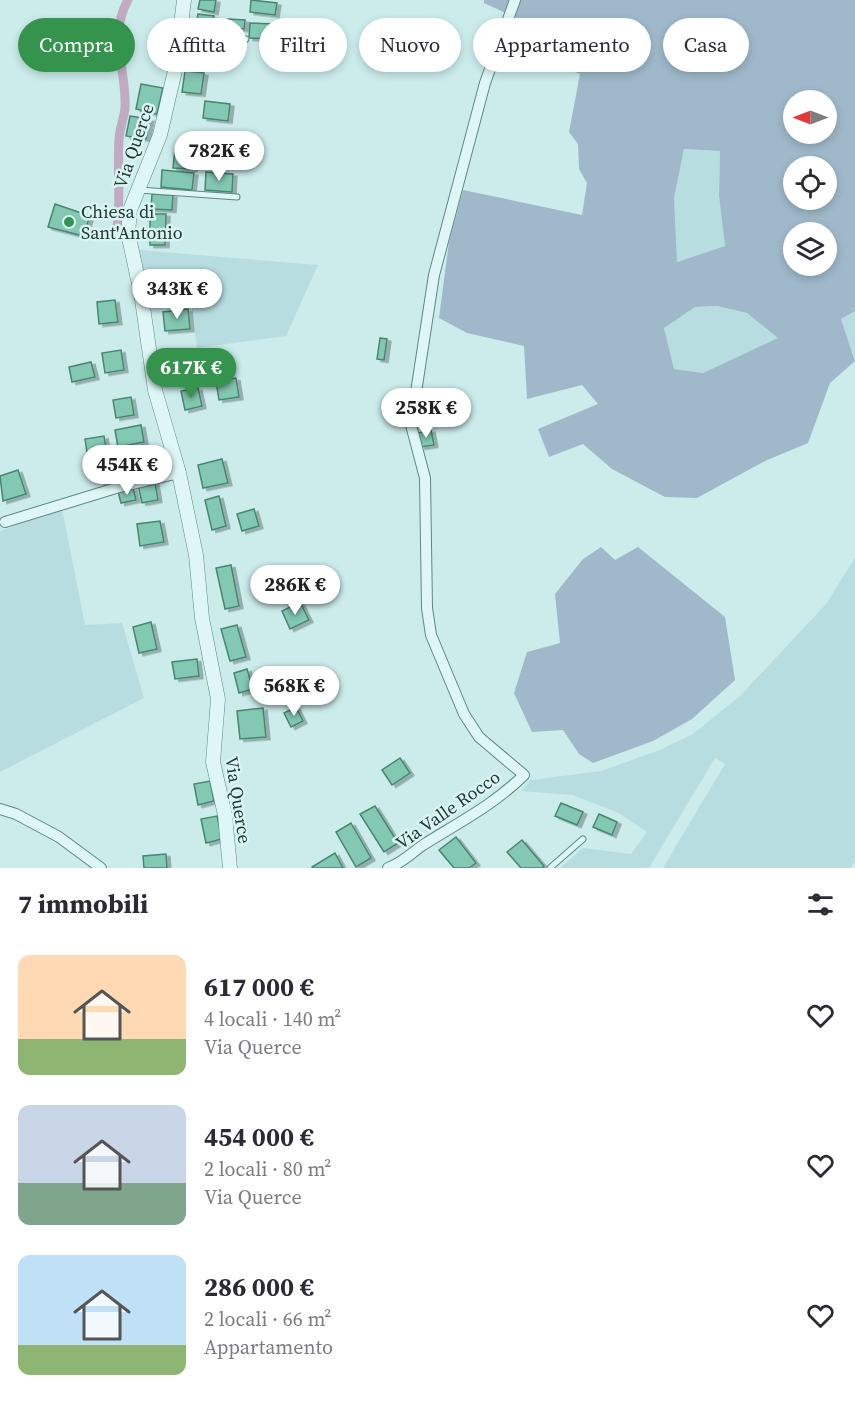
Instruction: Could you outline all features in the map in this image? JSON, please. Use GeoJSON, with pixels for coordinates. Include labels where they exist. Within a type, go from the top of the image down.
{"type":"FeatureCollection","features":[{"type":"Feature","properties":{"kind":"street","name":"Via Querce"},"geometry":{"type":"LineString","coordinates":[[182,18],[184,0]]}},
{"type":"Feature","properties":{"kind":"street","name":"Via Valle Rocco"},"geometry":{"type":"LineString","coordinates":[[388,868],[402,863],[416,850],[505,794],[524,775],[479,737],[469,722],[431,635],[427,609],[425,478],[411,425],[434,275],[485,83],[515,0]]}},
{"type":"Feature","properties":{"kind":"street","name":"Via Querce"},"geometry":{"type":"LineString","coordinates":[[175,72],[160,135],[130,210],[128,233],[141,292],[155,390],[179,473],[196,555],[202,618],[218,699],[213,762],[225,815],[230,868]]}},
{"type":"Feature","properties":{"kind":"street"},"geometry":{"type":"LineString","coordinates":[[110,234],[128,233]]}},
{"type":"Feature","properties":{"kind":"street"},"geometry":{"type":"LineString","coordinates":[[5,522],[116,488],[179,473]]}},
{"type":"Feature","properties":{"kind":"street"},"geometry":{"type":"LineString","coordinates":[[0,809],[16,814],[59,837],[101,868]]}},
{"type":"Feature","properties":{"kind":"street"},"geometry":{"type":"LineString","coordinates":[[402,863],[413,868]]}},
{"type":"Feature","properties":{"kind":"lane"},"geometry":{"type":"LineString","coordinates":[[139,190],[237,197]]}},
{"type":"Feature","properties":{"kind":"lane"},"geometry":{"type":"LineString","coordinates":[[550,868],[584,839]]}},
{"type":"Feature","properties":{"kind":"shaded area"},"geometry":{"type":"Polygon","coordinates":[[[484,0],[855,0],[855,311],[841,319],[855,361],[830,383],[808,443],[765,461],[697,498],[665,497],[612,469],[583,444],[549,457],[538,429],[598,404],[582,385],[527,399],[524,346],[467,333],[439,318],[449,242],[463,190],[582,215],[587,183],[579,169],[578,144],[569,132],[580,74],[575,72],[651,72],[651,18],[517,18],[484,3],[484,0]],[[684,149],[674,198],[677,262],[725,246],[719,196],[720,151],[684,149]],[[717,306],[695,307],[664,328],[674,369],[703,373],[778,338],[747,313],[717,306]]]}},
{"type":"Feature","properties":{"kind":"shaded area"},"geometry":{"type":"Polygon","coordinates":[[[684,149],[720,151],[719,196],[725,246],[676,262],[674,198],[684,149]]]}},
{"type":"Feature","properties":{"kind":"shaded area"},"geometry":{"type":"Polygon","coordinates":[[[139,250],[318,265],[286,336],[197,348],[191,301],[150,298],[139,250]]]}},
{"type":"Feature","properties":{"kind":"shaded area"},"geometry":{"type":"Polygon","coordinates":[[[717,306],[747,313],[779,338],[703,373],[674,369],[664,328],[695,307],[717,306]]]}},
{"type":"Feature","properties":{"kind":"shaded area"},"geometry":{"type":"Polygon","coordinates":[[[855,311],[855,360],[841,319],[855,311]]]}},
{"type":"Feature","properties":{"kind":"shaded area"},"geometry":{"type":"Polygon","coordinates":[[[62,509],[85,625],[122,623],[144,698],[0,772],[0,531],[62,509]]]}},
{"type":"Feature","properties":{"kind":"shaded area"},"geometry":{"type":"Polygon","coordinates":[[[601,547],[615,560],[638,547],[725,617],[735,680],[692,719],[653,741],[593,763],[579,754],[563,730],[532,732],[514,693],[527,652],[560,643],[555,594],[583,559],[601,547]]]}},
{"type":"Feature","properties":{"kind":"shaded area"},"geometry":{"type":"Polygon","coordinates":[[[855,557],[855,862],[850,868],[663,868],[725,764],[715,758],[649,868],[560,868],[583,848],[631,854],[647,832],[619,813],[572,795],[521,791],[531,780],[601,771],[660,750],[693,734],[740,696],[827,603],[855,557]]]}},
{"type":"Feature","properties":{"kind":"building"},"geometry":{"type":"Polygon","coordinates":[[[200,0],[216,0],[214,12],[198,9],[200,0]]]}},
{"type":"Feature","properties":{"kind":"building"},"geometry":{"type":"Polygon","coordinates":[[[251,0],[277,3],[275,15],[250,12],[251,0]]]}},
{"type":"Feature","properties":{"kind":"building"},"geometry":{"type":"Polygon","coordinates":[[[198,14],[214,16],[214,18],[197,18],[198,14]]]}},
{"type":"Feature","properties":{"kind":"building"},"geometry":{"type":"Polygon","coordinates":[[[250,23],[259,23],[259,38],[249,38],[250,23]]]}},
{"type":"Feature","properties":{"kind":"building"},"geometry":{"type":"Polygon","coordinates":[[[185,72],[204,73],[201,94],[182,92],[185,72]]]}},
{"type":"Feature","properties":{"kind":"building"},"geometry":{"type":"Polygon","coordinates":[[[141,84],[163,88],[157,114],[136,109],[141,84]]]}},
{"type":"Feature","properties":{"kind":"building"},"geometry":{"type":"Polygon","coordinates":[[[205,101],[230,104],[228,121],[203,118],[205,101]]]}},
{"type":"Feature","properties":{"kind":"building"},"geometry":{"type":"Polygon","coordinates":[[[130,116],[150,119],[146,139],[126,136],[130,116]]]}},
{"type":"Feature","properties":{"kind":"building"},"geometry":{"type":"Polygon","coordinates":[[[175,149],[195,150],[193,169],[173,168],[175,149]]]}},
{"type":"Feature","properties":{"kind":"building"},"geometry":{"type":"Polygon","coordinates":[[[162,170],[194,173],[192,190],[161,187],[162,170]]]}},
{"type":"Feature","properties":{"kind":"building"},"geometry":{"type":"Polygon","coordinates":[[[206,172],[233,174],[232,192],[205,190],[206,172]]]}},
{"type":"Feature","properties":{"kind":"building"},"geometry":{"type":"Polygon","coordinates":[[[152,194],[173,195],[172,210],[151,209],[152,194]]]}},
{"type":"Feature","properties":{"kind":"building","name":"Chiesa di Sant'Antonio"},"geometry":{"type":"Polygon","coordinates":[[[55,204],[90,216],[83,236],[48,227],[55,204]]]}},
{"type":"Feature","properties":{"kind":"building"},"geometry":{"type":"Polygon","coordinates":[[[150,214],[166,214],[165,245],[150,245],[150,214]]]}},
{"type":"Feature","properties":{"kind":"building"},"geometry":{"type":"Polygon","coordinates":[[[115,300],[118,322],[99,324],[97,302],[115,300]]]}},
{"type":"Feature","properties":{"kind":"building"},"geometry":{"type":"Polygon","coordinates":[[[188,309],[190,329],[165,331],[163,312],[188,309]]]}},
{"type":"Feature","properties":{"kind":"building"},"geometry":{"type":"Polygon","coordinates":[[[380,338],[387,339],[384,360],[377,359],[380,338]]]}},
{"type":"Feature","properties":{"kind":"building"},"geometry":{"type":"Polygon","coordinates":[[[121,350],[124,370],[105,373],[102,353],[121,350]]]}},
{"type":"Feature","properties":{"kind":"building"},"geometry":{"type":"Polygon","coordinates":[[[91,362],[95,377],[72,382],[69,367],[91,362]]]}},
{"type":"Feature","properties":{"kind":"building"},"geometry":{"type":"Polygon","coordinates":[[[236,378],[239,397],[219,400],[216,381],[236,378]]]}},
{"type":"Feature","properties":{"kind":"building"},"geometry":{"type":"Polygon","coordinates":[[[198,388],[202,406],[185,410],[181,391],[198,388]]]}},
{"type":"Feature","properties":{"kind":"building"},"geometry":{"type":"Polygon","coordinates":[[[131,397],[134,415],[116,418],[113,400],[131,397]]]}},
{"type":"Feature","properties":{"kind":"building"},"geometry":{"type":"Polygon","coordinates":[[[141,425],[144,442],[118,447],[115,430],[141,425]]]}},
{"type":"Feature","properties":{"kind":"building"},"geometry":{"type":"Polygon","coordinates":[[[431,430],[434,445],[421,447],[418,433],[431,430]]]}},
{"type":"Feature","properties":{"kind":"building"},"geometry":{"type":"Polygon","coordinates":[[[104,436],[106,449],[87,452],[85,439],[104,436]]]}},
{"type":"Feature","properties":{"kind":"building"},"geometry":{"type":"Polygon","coordinates":[[[222,459],[228,483],[203,488],[198,465],[222,459]]]}},
{"type":"Feature","properties":{"kind":"building"},"geometry":{"type":"Polygon","coordinates":[[[117,463],[120,477],[100,482],[97,468],[117,463]]]}},
{"type":"Feature","properties":{"kind":"building"},"geometry":{"type":"Polygon","coordinates":[[[18,470],[26,494],[3,501],[0,476],[18,470]]]}},
{"type":"Feature","properties":{"kind":"building"},"geometry":{"type":"Polygon","coordinates":[[[155,482],[158,500],[142,503],[138,485],[155,482]]]}},
{"type":"Feature","properties":{"kind":"building"},"geometry":{"type":"Polygon","coordinates":[[[133,488],[136,500],[121,503],[118,491],[133,488]]]}},
{"type":"Feature","properties":{"kind":"building"},"geometry":{"type":"Polygon","coordinates":[[[219,496],[226,526],[212,530],[205,500],[219,496]]]}},
{"type":"Feature","properties":{"kind":"building"},"geometry":{"type":"Polygon","coordinates":[[[254,509],[259,526],[242,531],[237,514],[254,509]]]}},
{"type":"Feature","properties":{"kind":"building"},"geometry":{"type":"Polygon","coordinates":[[[160,521],[164,542],[140,546],[137,524],[160,521]]]}},
{"type":"Feature","properties":{"kind":"building"},"geometry":{"type":"Polygon","coordinates":[[[231,565],[239,606],[225,609],[216,568],[231,565]]]}},
{"type":"Feature","properties":{"kind":"building"},"geometry":{"type":"Polygon","coordinates":[[[300,602],[309,620],[290,629],[282,611],[300,602]]]}},
{"type":"Feature","properties":{"kind":"building"},"geometry":{"type":"Polygon","coordinates":[[[151,622],[157,649],[139,653],[133,627],[151,622]]]}},
{"type":"Feature","properties":{"kind":"building"},"geometry":{"type":"Polygon","coordinates":[[[237,625],[246,657],[230,661],[221,629],[237,625]]]}},
{"type":"Feature","properties":{"kind":"building"},"geometry":{"type":"Polygon","coordinates":[[[197,659],[199,676],[175,679],[172,662],[197,659]]]}},
{"type":"Feature","properties":{"kind":"building"},"geometry":{"type":"Polygon","coordinates":[[[247,669],[253,689],[239,693],[234,673],[247,669]]]}},
{"type":"Feature","properties":{"kind":"building"},"geometry":{"type":"Polygon","coordinates":[[[296,707],[303,721],[291,727],[284,713],[296,707]]]}},
{"type":"Feature","properties":{"kind":"building"},"geometry":{"type":"Polygon","coordinates":[[[263,708],[266,737],[240,739],[237,711],[263,708]]]}},
{"type":"Feature","properties":{"kind":"building"},"geometry":{"type":"Polygon","coordinates":[[[400,758],[410,773],[392,785],[382,770],[400,758]]]}},
{"type":"Feature","properties":{"kind":"building"},"geometry":{"type":"Polygon","coordinates":[[[210,781],[214,801],[198,805],[194,784],[210,781]]]}},
{"type":"Feature","properties":{"kind":"building"},"geometry":{"type":"Polygon","coordinates":[[[561,803],[583,812],[577,825],[555,816],[561,803]]]}},
{"type":"Feature","properties":{"kind":"building"},"geometry":{"type":"Polygon","coordinates":[[[375,806],[398,843],[384,852],[360,814],[375,806]]]}},
{"type":"Feature","properties":{"kind":"building"},"geometry":{"type":"Polygon","coordinates":[[[599,814],[617,822],[612,835],[593,827],[599,814]]]}},
{"type":"Feature","properties":{"kind":"building"},"geometry":{"type":"Polygon","coordinates":[[[217,816],[222,839],[206,843],[201,819],[217,816]]]}},
{"type":"Feature","properties":{"kind":"building"},"geometry":{"type":"Polygon","coordinates":[[[351,823],[371,858],[356,867],[336,832],[351,823]]]}},
{"type":"Feature","properties":{"kind":"building"},"geometry":{"type":"Polygon","coordinates":[[[456,837],[476,863],[469,868],[454,868],[439,850],[456,837]]]}},
{"type":"Feature","properties":{"kind":"building"},"geometry":{"type":"Polygon","coordinates":[[[522,840],[544,866],[542,868],[521,868],[507,852],[522,840]]]}},
{"type":"Feature","properties":{"kind":"building"},"geometry":{"type":"Polygon","coordinates":[[[335,853],[343,868],[312,867],[335,853]]]}},
{"type":"Feature","properties":{"kind":"building"},"geometry":{"type":"Polygon","coordinates":[[[166,854],[167,868],[144,868],[143,856],[166,854]]]}},
{"type":"Feature","properties":{"kind":"waterway"},"geometry":{"type":"LineString","coordinates":[[117,227],[119,136],[125,108],[119,26],[128,0]]}},
{"type":"Feature","properties":{"kind":"place","name":"Chiesa di Sant'Antonio"},"geometry":{"type":"Point","coordinates":[69,222]}}]}
